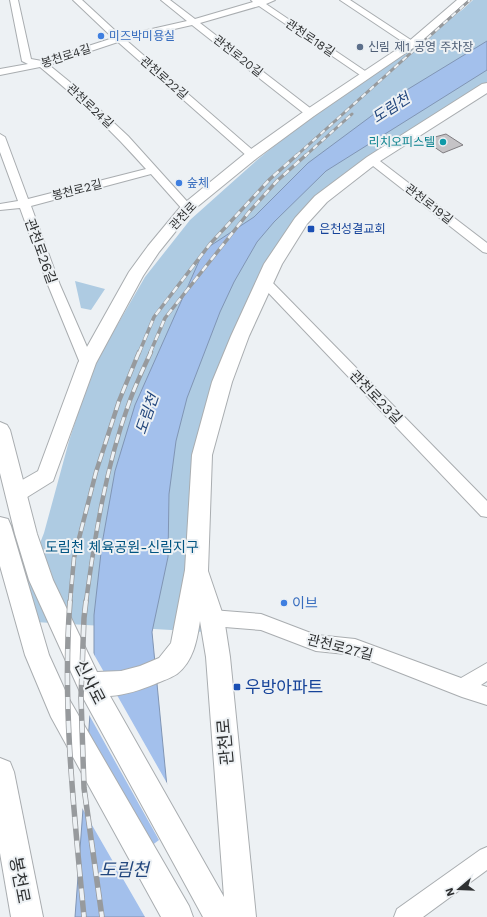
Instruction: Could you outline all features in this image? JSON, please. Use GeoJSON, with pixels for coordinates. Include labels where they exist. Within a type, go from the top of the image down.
{"type":"FeatureCollection","features":[{"type":"Feature","properties":{"kind":"main road","name":"관천로"},"geometry":{"type":"LineString","coordinates":[[90,685],[120,683],[142,677],[168,666],[175,659],[183,646],[197,570],[202,455],[222,382],[240,336],[273,264],[301,221],[321,199],[372,160],[486,89]]}},
{"type":"Feature","properties":{"kind":"main road","name":"신사로"},"geometry":{"type":"LineString","coordinates":[[0,430],[17,494],[10,533],[37,655],[60,708],[178,917]]}},
{"type":"Feature","properties":{"kind":"main road","name":"신사로"},"geometry":{"type":"LineString","coordinates":[[10,533],[41,580],[90,685],[220,917]]}},
{"type":"Feature","properties":{"kind":"main road","name":"관천로"},"geometry":{"type":"LineString","coordinates":[[197,570],[212,618],[218,657],[241,917]]}},
{"type":"Feature","properties":{"kind":"main road","name":"봉천로"},"geometry":{"type":"LineString","coordinates":[[0,772],[27,917]]}},
{"type":"Feature","properties":{"kind":"street","name":"관천로24길"},"geometry":{"type":"LineString","coordinates":[[14,0],[27,61],[42,64],[68,85],[124,138],[187,208]]}},
{"type":"Feature","properties":{"kind":"street","name":"관천로22길"},"geometry":{"type":"LineString","coordinates":[[77,0],[119,39],[252,155]]}},
{"type":"Feature","properties":{"kind":"street","name":"관천로20길"},"geometry":{"type":"LineString","coordinates":[[165,0],[310,113]]}},
{"type":"Feature","properties":{"kind":"street","name":"봉천로4길"},"geometry":{"type":"LineString","coordinates":[[0,72],[42,64],[119,39],[194,22],[257,2],[270,0]]}},
{"type":"Feature","properties":{"kind":"street"},"geometry":{"type":"LineString","coordinates":[[344,0],[412,44]]}},
{"type":"Feature","properties":{"kind":"street","name":"관천로"},"geometry":{"type":"LineString","coordinates":[[17,494],[46,476],[87,363],[135,276],[153,249],[187,208],[252,155],[310,113],[412,44],[450,5],[463,0]]}},
{"type":"Feature","properties":{"kind":"street","name":"관천로18길"},"geometry":{"type":"LineString","coordinates":[[257,2],[366,75]]}},
{"type":"Feature","properties":{"kind":"street","name":"관천로26길"},"geometry":{"type":"LineString","coordinates":[[0,137],[54,284],[87,363]]}},
{"type":"Feature","properties":{"kind":"street","name":"관천로19길"},"geometry":{"type":"LineString","coordinates":[[372,160],[487,249]]}},
{"type":"Feature","properties":{"kind":"street","name":"봉천로2길"},"geometry":{"type":"LineString","coordinates":[[0,207],[24,204],[154,170]]}},
{"type":"Feature","properties":{"kind":"street","name":"관천로23길"},"geometry":{"type":"LineString","coordinates":[[265,282],[487,511]]}},
{"type":"Feature","properties":{"kind":"street","name":"관천로27길"},"geometry":{"type":"LineString","coordinates":[[212,618],[261,622],[316,643],[355,647],[462,688],[487,696]]}},
{"type":"Feature","properties":{"kind":"street"},"geometry":{"type":"LineString","coordinates":[[462,688],[487,671]]}},
{"type":"Feature","properties":{"kind":"street"},"geometry":{"type":"LineString","coordinates":[[405,917],[487,857]]}},
{"type":"Feature","properties":{"kind":"green space","name":"도림천 체육공원-신림지구"},"geometry":{"type":"Polygon","coordinates":[[[473,0],[487,0],[487,83],[444,110],[294,226],[197,451],[205,632],[35,622],[27,576],[44,533],[69,441],[93,367],[145,277],[190,220],[257,160],[311,116],[398,57],[462,10],[473,0]]]}},
{"type":"Feature","properties":{"kind":"green space"},"geometry":{"type":"Polygon","coordinates":[[[75,281],[105,289],[91,310],[81,308],[75,281]]]}},
{"type":"Feature","properties":{"kind":"water","name":"도림천"},"geometry":{"type":"Polygon","coordinates":[[[487,41],[487,70],[326,171],[274,222],[257,242],[234,282],[220,312],[187,398],[176,441],[169,494],[168,557],[152,632],[170,818],[168,917],[75,917],[94,660],[94,615],[102,544],[115,471],[135,405],[204,250],[254,217],[308,163],[405,91],[487,41]]]}},
{"type":"Feature","properties":{"kind":"pier"},"geometry":{"type":"Polygon","coordinates":[[[92,651],[168,785],[172,818],[170,917],[145,917],[81,806],[86,740],[151,846],[159,840],[88,713],[92,651]]]}},
{"type":"Feature","properties":{"kind":"building","name":"리치오피스텔"},"geometry":{"type":"Polygon","coordinates":[[[446,134],[463,145],[443,153],[424,140],[446,134]]]}},
{"type":"Feature","properties":{"kind":"railway"},"geometry":{"type":"LineString","coordinates":[[296,156],[470,0]]}},
{"type":"Feature","properties":{"kind":"railway"},"geometry":{"type":"LineString","coordinates":[[305,156],[352,114]]}},
{"type":"Feature","properties":{"kind":"railway"},"geometry":{"type":"LineString","coordinates":[[139,353],[154,317],[210,244],[270,179],[297,155]]}},
{"type":"Feature","properties":{"kind":"railway"},"geometry":{"type":"LineString","coordinates":[[150,353],[165,318],[249,212],[277,181],[306,155]]}},
{"type":"Feature","properties":{"kind":"railway"},"geometry":{"type":"LineString","coordinates":[[70,602],[74,558],[96,472],[119,401],[139,352]]}},
{"type":"Feature","properties":{"kind":"railway"},"geometry":{"type":"LineString","coordinates":[[86,602],[97,526],[114,451],[131,397],[151,352]]}},
{"type":"Feature","properties":{"kind":"railway"},"geometry":{"type":"LineString","coordinates":[[70,601],[67,680],[68,719],[73,799],[84,917]]}},
{"type":"Feature","properties":{"kind":"railway"},"geometry":{"type":"LineString","coordinates":[[86,601],[81,697],[84,788],[102,917]]}},
{"type":"Feature","properties":{"kind":"place","name":"미즈박미용실"},"geometry":{"type":"Point","coordinates":[101,36]}},
{"type":"Feature","properties":{"kind":"place","name":"신림 제1 공영 주차장"},"geometry":{"type":"Point","coordinates":[360,47]}},
{"type":"Feature","properties":{"kind":"place","name":"리치오피스텔"},"geometry":{"type":"Point","coordinates":[443,142]}},
{"type":"Feature","properties":{"kind":"place","name":"숲체"},"geometry":{"type":"Point","coordinates":[179,183]}},
{"type":"Feature","properties":{"kind":"place","name":"은천성결교회"},"geometry":{"type":"Point","coordinates":[311,229]}},
{"type":"Feature","properties":{"kind":"place","name":"이브"},"geometry":{"type":"Point","coordinates":[284,603]}},
{"type":"Feature","properties":{"kind":"place","name":"우방아파트"},"geometry":{"type":"Point","coordinates":[237,687]}}]}
